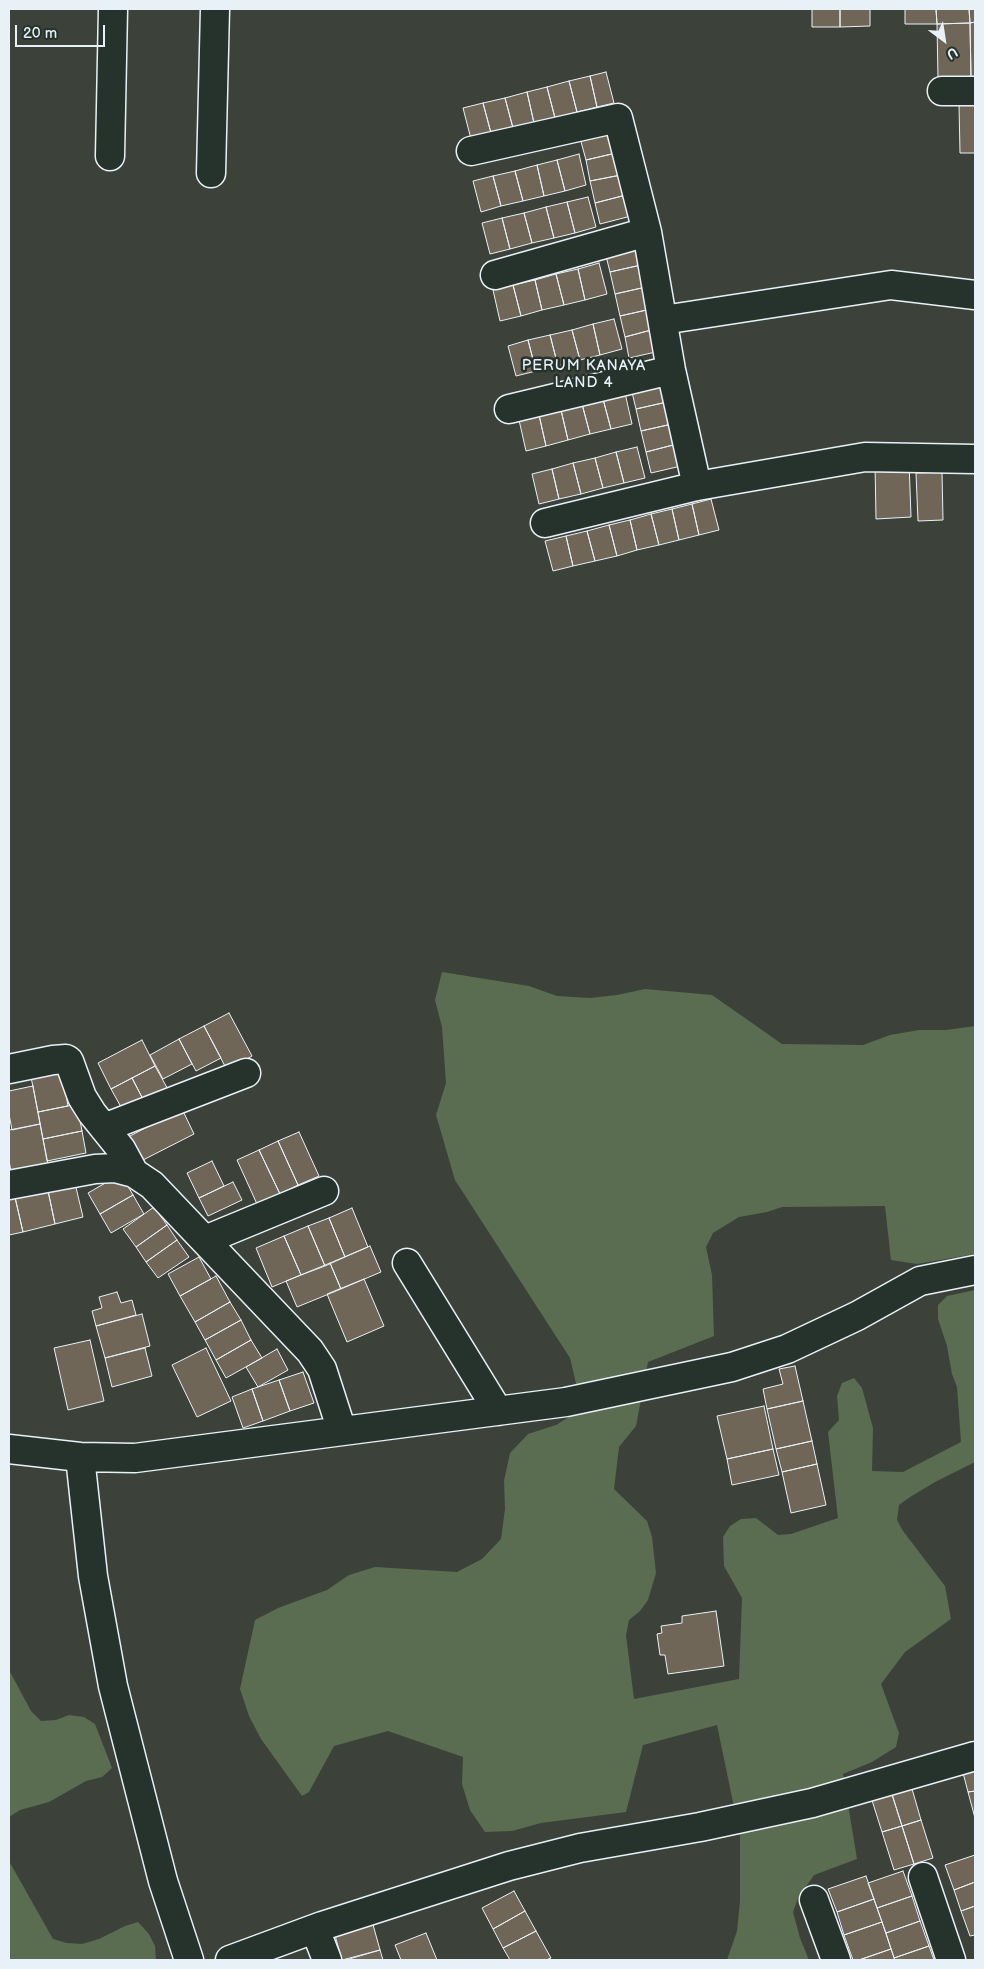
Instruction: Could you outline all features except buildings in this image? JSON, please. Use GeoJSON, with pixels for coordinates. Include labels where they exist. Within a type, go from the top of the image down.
{"type":"FeatureCollection","features":[{"type":"Feature","properties":{"kind":"street"},"geometry":{"type":"LineString","coordinates":[[110,156],[113,9]]}},
{"type":"Feature","properties":{"kind":"street"},"geometry":{"type":"LineString","coordinates":[[211,173],[215,9]]}},
{"type":"Feature","properties":{"kind":"street"},"geometry":{"type":"LineString","coordinates":[[942,91],[975,91]]}},
{"type":"Feature","properties":{"kind":"street"},"geometry":{"type":"LineString","coordinates":[[471,151],[618,118],[646,232],[671,370],[697,486]]}},
{"type":"Feature","properties":{"kind":"street"},"geometry":{"type":"LineString","coordinates":[[495,275],[646,232]]}},
{"type":"Feature","properties":{"kind":"street"},"geometry":{"type":"LineString","coordinates":[[663,320],[891,285],[975,295]]}},
{"type":"Feature","properties":{"kind":"street"},"geometry":{"type":"LineString","coordinates":[[509,409],[671,370]]}},
{"type":"Feature","properties":{"kind":"street"},"geometry":{"type":"LineString","coordinates":[[545,523],[697,486],[865,457],[975,459]]}},
{"type":"Feature","properties":{"kind":"street"},"geometry":{"type":"LineString","coordinates":[[9,1069],[53,1060],[66,1059],[69,1061],[82,1097],[121,1149],[134,1173]]}},
{"type":"Feature","properties":{"kind":"street"},"geometry":{"type":"LineString","coordinates":[[104,1128],[246,1073]]}},
{"type":"Feature","properties":{"kind":"street"},"geometry":{"type":"LineString","coordinates":[[9,1185],[115,1168],[134,1173],[152,1185],[310,1351],[322,1369],[342,1431]]}},
{"type":"Feature","properties":{"kind":"street"},"geometry":{"type":"LineString","coordinates":[[205,1240],[324,1191]]}},
{"type":"Feature","properties":{"kind":"street"},"geometry":{"type":"LineString","coordinates":[[407,1263],[498,1411]]}},
{"type":"Feature","properties":{"kind":"street"},"geometry":{"type":"LineString","coordinates":[[9,1449],[80,1457],[135,1458],[566,1402],[732,1367],[787,1349],[857,1316],[920,1281],[975,1270]]}},
{"type":"Feature","properties":{"kind":"street"},"geometry":{"type":"LineString","coordinates":[[80,1457],[93,1576],[113,1686],[163,1881],[189,1960]]}},
{"type":"Feature","properties":{"kind":"street"},"geometry":{"type":"LineString","coordinates":[[230,1960],[315,1929],[509,1866],[580,1848],[700,1827],[812,1802],[975,1756]]}},
{"type":"Feature","properties":{"kind":"street"},"geometry":{"type":"LineString","coordinates":[[923,1877],[951,1960]]}},
{"type":"Feature","properties":{"kind":"street"},"geometry":{"type":"LineString","coordinates":[[814,1900],[836,1960]]}},
{"type":"Feature","properties":{"kind":"street"},"geometry":{"type":"LineString","coordinates":[[315,1929],[327,1960]]}},
{"type":"Feature","properties":{"kind":"green space"},"geometry":{"type":"Polygon","coordinates":[[[442,972],[529,986],[557,996],[590,998],[645,989],[712,995],[782,1044],[863,1045],[890,1035],[919,1030],[946,1030],[975,1026],[975,1254],[917,1264],[891,1260],[885,1206],[782,1207],[739,1217],[713,1233],[706,1247],[712,1275],[714,1336],[648,1362],[636,1426],[619,1447],[614,1489],[647,1521],[652,1537],[656,1573],[648,1600],[640,1611],[629,1620],[626,1635],[634,1699],[739,1679],[742,1598],[724,1566],[723,1537],[730,1526],[741,1519],[756,1518],[778,1535],[791,1534],[838,1518],[828,1432],[839,1420],[837,1396],[842,1383],[854,1378],[862,1388],[873,1428],[872,1471],[903,1472],[961,1442],[957,1387],[938,1319],[938,1305],[947,1296],[975,1290],[975,1462],[935,1482],[899,1505],[897,1520],[903,1531],[945,1586],[951,1619],[905,1652],[881,1684],[899,1733],[896,1747],[872,1762],[843,1774],[857,1859],[814,1875],[798,1898],[793,1912],[800,1938],[809,1960],[727,1960],[737,1931],[740,1901],[740,1836],[717,1725],[643,1745],[626,1812],[541,1823],[512,1831],[485,1832],[470,1810],[462,1784],[463,1757],[388,1731],[334,1746],[309,1792],[302,1796],[261,1739],[249,1716],[240,1689],[255,1620],[278,1608],[327,1590],[349,1575],[375,1567],[457,1572],[482,1559],[501,1539],[505,1509],[504,1481],[510,1453],[528,1434],[556,1425],[582,1409],[570,1358],[455,1180],[436,1115],[446,1083],[442,1027],[435,1000],[442,972]]]}},
{"type":"Feature","properties":{"kind":"green space"},"geometry":{"type":"Polygon","coordinates":[[[9,1670],[31,1711],[41,1721],[56,1720],[69,1715],[84,1717],[95,1724],[112,1768],[102,1777],[86,1781],[49,1802],[20,1810],[9,1817],[9,1670]]]}},
{"type":"Feature","properties":{"kind":"green space"},"geometry":{"type":"Polygon","coordinates":[[[9,1861],[53,1939],[67,1943],[82,1944],[99,1939],[125,1926],[138,1922],[149,1934],[155,1946],[156,1960],[9,1960],[9,1861]]]}},
{"type":"Feature","properties":{"kind":"district","name":"PERUM KANAYA LAND 4"},"geometry":{"type":"Point","coordinates":[584,374]}}]}
